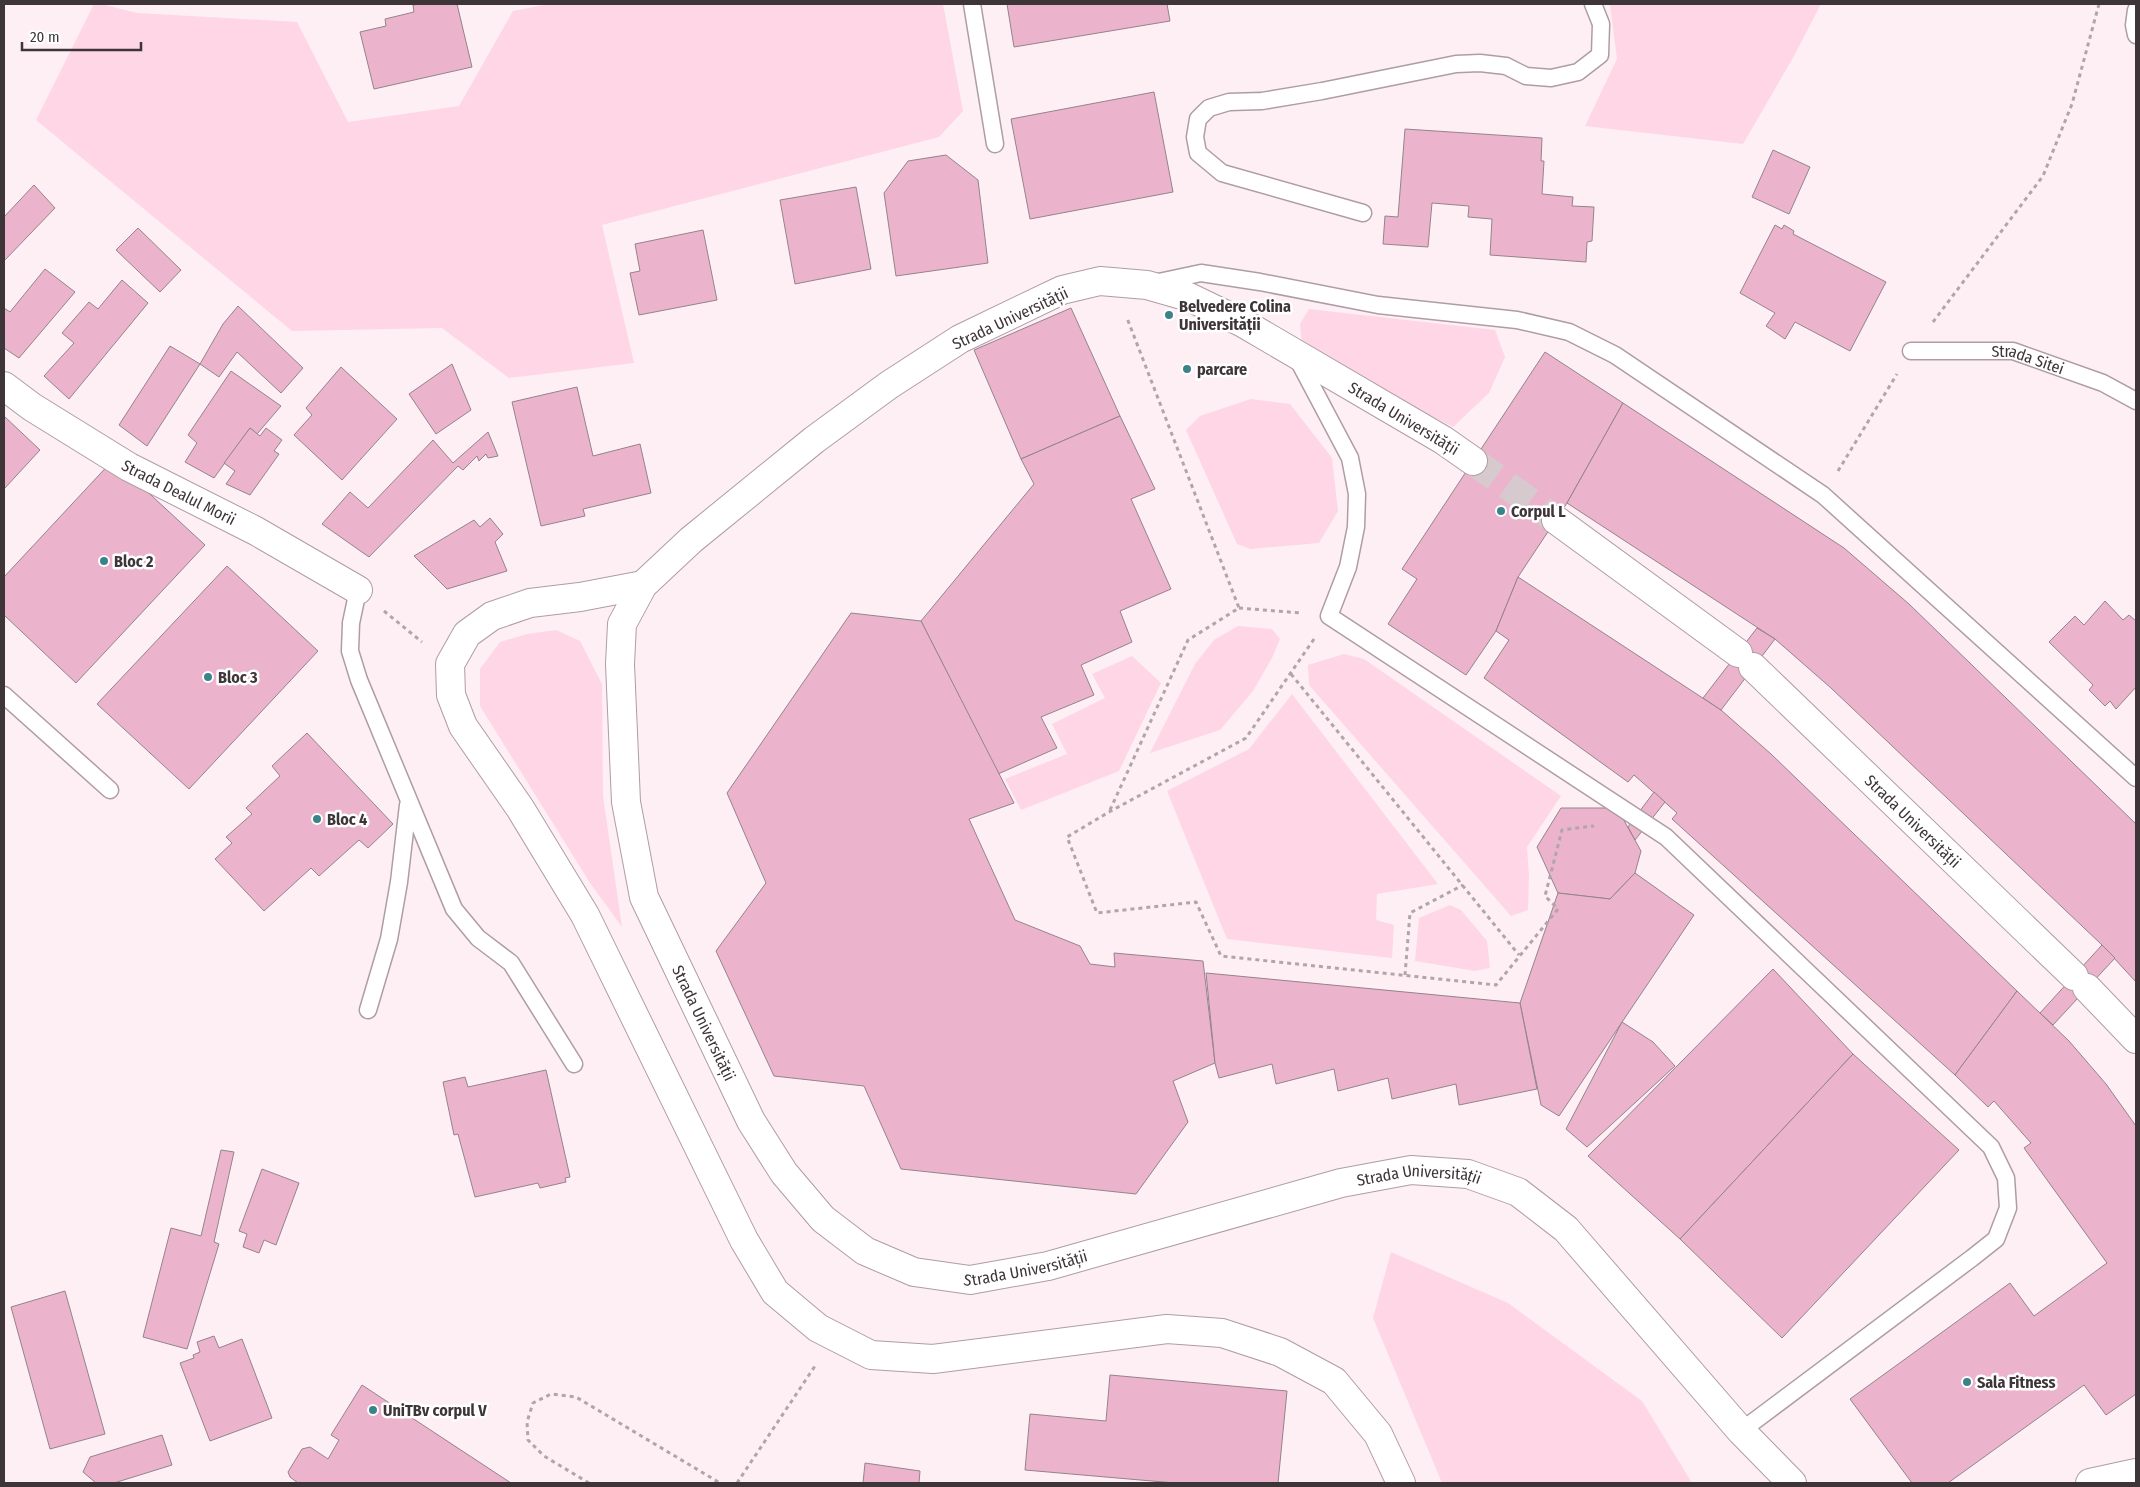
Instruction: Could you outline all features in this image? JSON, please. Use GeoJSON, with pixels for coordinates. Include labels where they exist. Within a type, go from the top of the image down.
{"type":"FeatureCollection","features":[{"type":"Feature","properties":{"kind":"street","name":"Strada Universității"},"geometry":{"type":"LineString","coordinates":[[1473,462],[1443,440],[1243,324],[1189,297],[1147,285],[1100,281],[1062,290],[960,339],[888,385],[814,440],[692,540],[642,585],[622,624],[620,664],[626,802],[644,896],[751,1121],[784,1173],[824,1219],[865,1251],[914,1272],[970,1280],[1048,1266],[1341,1183],[1411,1170],[1468,1174],[1518,1192],[1566,1229],[1741,1431],[1792,1483]]}},
{"type":"Feature","properties":{"kind":"street","name":"Strada Dealul Morii"},"geometry":{"type":"LineString","coordinates":[[4,386],[32,407],[129,467],[256,531],[358,590]]}},
{"type":"Feature","properties":{"kind":"street","name":"Strada Universității"},"geometry":{"type":"LineString","coordinates":[[1556,520],[1746,660],[2080,982],[2136,1039]]}},
{"type":"Feature","properties":{"kind":"street"},"geometry":{"type":"LineString","coordinates":[[642,585],[580,597],[530,603],[492,616],[467,634],[450,664],[451,695],[463,726],[520,808],[585,915],[744,1240],[775,1292],[818,1328],[871,1354],[933,1359],[1167,1329],[1222,1333],[1280,1352],[1334,1381],[1378,1434],[1401,1483]]}},
{"type":"Feature","properties":{"kind":"street"},"geometry":{"type":"LineString","coordinates":[[2090,1483],[2136,1473]]}},
{"type":"Feature","properties":{"kind":"lane"},"geometry":{"type":"LineString","coordinates":[[972,4],[995,144]]}},
{"type":"Feature","properties":{"kind":"lane"},"geometry":{"type":"LineString","coordinates":[[1363,213],[1222,173],[1198,153],[1195,137],[1198,119],[1209,108],[1229,102],[1262,101],[1456,64],[1480,63],[1506,66],[1526,76],[1551,78],[1578,72],[1600,55],[1601,24],[1593,4]]}},
{"type":"Feature","properties":{"kind":"lane"},"geometry":{"type":"LineString","coordinates":[[2136,10],[2134,25],[2136,34]]}},
{"type":"Feature","properties":{"kind":"lane"},"geometry":{"type":"LineString","coordinates":[[1147,285],[1200,273],[1260,282],[1378,305],[1517,320],[1568,332],[1615,355],[1823,495],[2136,778]]}},
{"type":"Feature","properties":{"kind":"lane","name":"Strada Sitei"},"geometry":{"type":"LineString","coordinates":[[1911,351],[2013,351],[2103,383],[2136,401]]}},
{"type":"Feature","properties":{"kind":"lane"},"geometry":{"type":"LineString","coordinates":[[1294,354],[1350,458],[1357,494],[1356,528],[1348,567],[1329,616],[1666,837],[1991,1148],[2006,1178],[2008,1208],[1996,1239],[1741,1431]]}},
{"type":"Feature","properties":{"kind":"lane"},"geometry":{"type":"LineString","coordinates":[[358,590],[351,623],[350,651],[359,680],[408,803],[454,910],[478,938],[511,963],[574,1064]]}},
{"type":"Feature","properties":{"kind":"lane"},"geometry":{"type":"LineString","coordinates":[[4,695],[110,790]]}},
{"type":"Feature","properties":{"kind":"lane"},"geometry":{"type":"LineString","coordinates":[[368,1010],[389,939],[399,882],[408,803]]}},
{"type":"Feature","properties":{"kind":"path"},"geometry":{"type":"LineString","coordinates":[[1823,495],[1911,351],[2044,176],[2072,104],[2099,4]]}},
{"type":"Feature","properties":{"kind":"path"},"geometry":{"type":"LineString","coordinates":[[1125,311],[1239,608]]}},
{"type":"Feature","properties":{"kind":"path"},"geometry":{"type":"LineString","coordinates":[[358,590],[450,664]]}},
{"type":"Feature","properties":{"kind":"path"},"geometry":{"type":"LineString","coordinates":[[1109,812],[1188,640],[1239,608],[1329,616],[1246,738],[1109,812],[1067,837],[1097,913],[1196,902],[1221,956],[1496,985],[1558,909],[1545,896],[1562,830],[1640,820]]}},
{"type":"Feature","properties":{"kind":"path"},"geometry":{"type":"LineString","coordinates":[[1291,674],[1519,955]]}},
{"type":"Feature","properties":{"kind":"path"},"geometry":{"type":"LineString","coordinates":[[1405,976],[1410,912],[1463,885]]}},
{"type":"Feature","properties":{"kind":"path"},"geometry":{"type":"LineString","coordinates":[[737,1483],[834,1336]]}},
{"type":"Feature","properties":{"kind":"path"},"geometry":{"type":"LineString","coordinates":[[589,1483],[544,1456],[528,1440],[527,1422],[533,1403],[551,1394],[576,1396],[720,1483]]}},
{"type":"Feature","properties":{"kind":"shaded area"},"geometry":{"type":"Polygon","coordinates":[[[94,4],[137,13],[297,22],[348,122],[459,106],[513,11],[549,4],[943,4],[963,111],[939,137],[602,225],[634,363],[509,378],[442,328],[292,331],[36,120],[94,4]]]}},
{"type":"Feature","properties":{"kind":"shaded area"},"geometry":{"type":"Polygon","coordinates":[[[1610,4],[1821,4],[1794,56],[1743,144],[1585,126],[1617,59],[1610,4]]]}},
{"type":"Feature","properties":{"kind":"shaded area"},"geometry":{"type":"Polygon","coordinates":[[[1309,309],[1495,330],[1505,357],[1489,393],[1453,427],[1322,359],[1302,345],[1300,324],[1309,309]]]}},
{"type":"Feature","properties":{"kind":"shaded area"},"geometry":{"type":"Polygon","coordinates":[[[1251,399],[1290,404],[1332,458],[1338,511],[1319,543],[1250,549],[1237,544],[1186,430],[1200,416],[1251,399]]]}},
{"type":"Feature","properties":{"kind":"shaded area"},"geometry":{"type":"Polygon","coordinates":[[[1238,626],[1272,629],[1280,639],[1272,658],[1253,691],[1220,730],[1150,753],[1195,664],[1214,640],[1238,626]]]}},
{"type":"Feature","properties":{"kind":"shaded area"},"geometry":{"type":"Polygon","coordinates":[[[556,630],[580,641],[602,684],[603,796],[622,927],[590,883],[480,706],[480,669],[500,642],[527,634],[556,630]]]}},
{"type":"Feature","properties":{"kind":"shaded area"},"geometry":{"type":"Polygon","coordinates":[[[1344,654],[1364,659],[1561,796],[1527,847],[1529,876],[1528,910],[1511,916],[1309,685],[1308,665],[1344,654]]]}},
{"type":"Feature","properties":{"kind":"shaded area"},"geometry":{"type":"Polygon","coordinates":[[[1132,656],[1161,683],[1119,771],[1021,810],[1005,779],[1067,754],[1052,724],[1105,698],[1092,674],[1132,656]]]}},
{"type":"Feature","properties":{"kind":"shaded area"},"geometry":{"type":"Polygon","coordinates":[[[1292,694],[1438,884],[1377,894],[1376,920],[1394,925],[1392,958],[1227,939],[1167,791],[1249,749],[1292,694]]]}},
{"type":"Feature","properties":{"kind":"shaded area"},"geometry":{"type":"Polygon","coordinates":[[[1450,905],[1461,910],[1487,941],[1490,968],[1475,971],[1415,961],[1419,918],[1450,905]]]}},
{"type":"Feature","properties":{"kind":"shaded area"},"geometry":{"type":"Polygon","coordinates":[[[1391,1252],[1508,1303],[1642,1401],[1692,1483],[1442,1483],[1373,1318],[1391,1252]]]}},
{"type":"Feature","properties":{"kind":"building"},"geometry":{"type":"Polygon","coordinates":[[[457,4],[472,67],[374,89],[360,32],[386,26],[385,19],[414,12],[413,5],[457,4]]]}},
{"type":"Feature","properties":{"kind":"building"},"geometry":{"type":"Polygon","coordinates":[[[1007,4],[1167,4],[1170,21],[1014,47],[1007,4]]]}},
{"type":"Feature","properties":{"kind":"building"},"geometry":{"type":"Polygon","coordinates":[[[1154,92],[1173,192],[1030,219],[1011,119],[1154,92]]]}},
{"type":"Feature","properties":{"kind":"building"},"geometry":{"type":"Polygon","coordinates":[[[1405,129],[1542,138],[1541,161],[1544,161],[1542,194],[1573,197],[1572,206],[1594,207],[1592,241],[1587,242],[1586,262],[1490,255],[1492,219],[1468,217],[1469,206],[1432,203],[1428,247],[1383,244],[1385,216],[1398,217],[1405,129]]]}},
{"type":"Feature","properties":{"kind":"building"},"geometry":{"type":"Polygon","coordinates":[[[1773,150],[1810,167],[1789,214],[1752,197],[1773,150]]]}},
{"type":"Feature","properties":{"kind":"building"},"geometry":{"type":"Polygon","coordinates":[[[946,155],[978,180],[988,263],[896,276],[884,193],[908,161],[946,155]]]}},
{"type":"Feature","properties":{"kind":"building"},"geometry":{"type":"Polygon","coordinates":[[[34,185],[55,208],[4,261],[4,217],[34,185]]]}},
{"type":"Feature","properties":{"kind":"building"},"geometry":{"type":"Polygon","coordinates":[[[856,187],[871,269],[795,284],[780,200],[856,187]]]}},
{"type":"Feature","properties":{"kind":"building"},"geometry":{"type":"Polygon","coordinates":[[[1775,225],[1782,229],[1784,225],[1794,231],[1793,234],[1886,282],[1850,351],[1795,322],[1785,339],[1766,326],[1775,313],[1740,293],[1775,225]]]}},
{"type":"Feature","properties":{"kind":"building"},"geometry":{"type":"Polygon","coordinates":[[[138,228],[181,270],[160,292],[116,250],[138,228]]]}},
{"type":"Feature","properties":{"kind":"building"},"geometry":{"type":"Polygon","coordinates":[[[703,230],[717,300],[639,315],[630,273],[640,271],[635,244],[703,230]]]}},
{"type":"Feature","properties":{"kind":"building"},"geometry":{"type":"Polygon","coordinates":[[[45,269],[75,292],[19,358],[4,348],[4,308],[10,312],[45,269]]]}},
{"type":"Feature","properties":{"kind":"building"},"geometry":{"type":"Polygon","coordinates":[[[122,280],[148,303],[69,399],[44,376],[74,343],[62,333],[89,302],[98,309],[122,280]]]}},
{"type":"Feature","properties":{"kind":"building"},"geometry":{"type":"Polygon","coordinates":[[[238,306],[303,368],[281,393],[237,352],[219,377],[200,364],[223,324],[238,306]]]}},
{"type":"Feature","properties":{"kind":"building"},"geometry":{"type":"Polygon","coordinates":[[[1071,308],[1120,416],[1021,459],[974,350],[1071,308]]]}},
{"type":"Feature","properties":{"kind":"building"},"geometry":{"type":"Polygon","coordinates":[[[170,346],[200,364],[147,446],[119,425],[170,346]]]}},
{"type":"Feature","properties":{"kind":"building","name":"Corpul L"},"geometry":{"type":"Polygon","coordinates":[[[1545,352],[1623,403],[1567,503],[1518,577],[1496,631],[1466,675],[1388,624],[1417,579],[1402,569],[1545,352]]]}},
{"type":"Feature","properties":{"kind":"building"},"geometry":{"type":"Polygon","coordinates":[[[452,364],[471,410],[436,434],[409,394],[452,364]]]}},
{"type":"Feature","properties":{"kind":"building"},"geometry":{"type":"Polygon","coordinates":[[[341,367],[397,419],[342,480],[294,435],[312,415],[306,408],[341,367]]]}},
{"type":"Feature","properties":{"kind":"building"},"geometry":{"type":"Polygon","coordinates":[[[231,371],[281,406],[257,434],[250,428],[214,478],[185,462],[197,443],[188,435],[231,371]]]}},
{"type":"Feature","properties":{"kind":"building"},"geometry":{"type":"Polygon","coordinates":[[[577,387],[593,456],[640,444],[651,493],[583,509],[585,516],[541,526],[512,402],[577,387]]]}},
{"type":"Feature","properties":{"kind":"building"},"geometry":{"type":"Polygon","coordinates":[[[1623,403],[1844,548],[1909,604],[2136,824],[2136,982],[2102,945],[1831,688],[1775,639],[1567,503],[1623,403]]]}},
{"type":"Feature","properties":{"kind":"building"},"geometry":{"type":"Polygon","coordinates":[[[4,416],[40,450],[4,489],[4,416]]]}},
{"type":"Feature","properties":{"kind":"building"},"geometry":{"type":"Polygon","coordinates":[[[1120,416],[1155,489],[1131,499],[1171,589],[1120,611],[1132,642],[1081,665],[1094,695],[1041,717],[1057,748],[998,774],[921,621],[1034,484],[1021,459],[1120,416]]]}},
{"type":"Feature","properties":{"kind":"building"},"geometry":{"type":"Polygon","coordinates":[[[250,428],[260,436],[266,428],[282,440],[274,451],[279,454],[250,495],[226,484],[235,471],[224,463],[250,428]]]}},
{"type":"Feature","properties":{"kind":"building"},"geometry":{"type":"Polygon","coordinates":[[[488,432],[498,456],[488,458],[486,454],[479,461],[477,456],[463,470],[458,466],[369,557],[322,524],[350,492],[368,508],[433,440],[453,463],[488,432]]]}},
{"type":"Feature","properties":{"kind":"building","name":"Bloc 2"},"geometry":{"type":"Polygon","coordinates":[[[113,460],[205,545],[76,683],[4,615],[4,577],[113,460]]]}},
{"type":"Feature","properties":{"kind":"building"},"geometry":{"type":"Polygon","coordinates":[[[490,518],[503,534],[495,542],[507,571],[447,589],[414,556],[474,520],[480,527],[490,518]]]}},
{"type":"Feature","properties":{"kind":"building","name":"Bloc 3"},"geometry":{"type":"Polygon","coordinates":[[[227,566],[318,651],[189,789],[97,704],[227,566]]]}},
{"type":"Feature","properties":{"kind":"building"},"geometry":{"type":"Polygon","coordinates":[[[1518,577],[1721,710],[1771,754],[2017,991],[1955,1075],[1672,819],[1677,813],[1634,775],[1628,782],[1484,678],[1509,640],[1496,631],[1518,577]]]}},
{"type":"Feature","properties":{"kind":"building"},"geometry":{"type":"Polygon","coordinates":[[[2105,601],[2123,620],[2129,615],[2136,621],[2136,687],[2116,709],[2110,701],[2105,706],[2089,690],[2093,685],[2049,642],[2075,616],[2084,625],[2105,601]]]}},
{"type":"Feature","properties":{"kind":"building"},"geometry":{"type":"Polygon","coordinates":[[[851,613],[921,621],[1014,803],[969,819],[1015,920],[1080,946],[1090,964],[1115,967],[1114,953],[1203,961],[1215,1063],[1173,1081],[1188,1122],[1136,1194],[901,1169],[864,1086],[774,1076],[716,951],[766,883],[727,793],[851,613]]]}},
{"type":"Feature","properties":{"kind":"building"},"geometry":{"type":"Polygon","coordinates":[[[1757,628],[1775,639],[1721,710],[1703,698],[1757,628]]]}},
{"type":"Feature","properties":{"kind":"building","name":"Bloc 4"},"geometry":{"type":"Polygon","coordinates":[[[307,733],[393,824],[368,848],[359,840],[319,876],[311,868],[264,911],[215,859],[232,843],[226,837],[252,814],[246,808],[280,776],[272,766],[307,733]]]}},
{"type":"Feature","properties":{"kind":"building"},"geometry":{"type":"Polygon","coordinates":[[[1654,792],[1665,802],[1635,840],[1628,827],[1654,792]]]}},
{"type":"Feature","properties":{"kind":"building"},"geometry":{"type":"Polygon","coordinates":[[[1561,808],[1617,808],[1641,851],[1635,873],[1610,899],[1558,893],[1537,847],[1561,808]]]}},
{"type":"Feature","properties":{"kind":"building"},"geometry":{"type":"Polygon","coordinates":[[[1635,873],[1694,915],[1559,1116],[1541,1105],[1520,1003],[1558,893],[1610,899],[1635,873]]]}},
{"type":"Feature","properties":{"kind":"building"},"geometry":{"type":"Polygon","coordinates":[[[2102,945],[2115,958],[2053,1025],[2040,1013],[2102,945]]]}},
{"type":"Feature","properties":{"kind":"building"},"geometry":{"type":"Polygon","coordinates":[[[1773,969],[1853,1054],[1680,1239],[1588,1156],[1773,969]]]}},
{"type":"Feature","properties":{"kind":"building"},"geometry":{"type":"Polygon","coordinates":[[[1206,973],[1520,1003],[1537,1089],[1459,1105],[1456,1084],[1392,1099],[1388,1078],[1338,1091],[1334,1069],[1276,1084],[1272,1064],[1219,1078],[1215,1063],[1206,973]]]}},
{"type":"Feature","properties":{"kind":"building"},"geometry":{"type":"Polygon","coordinates":[[[2017,991],[2069,1041],[2106,1084],[2136,1126],[2136,1394],[2106,1415],[2084,1385],[1948,1483],[1912,1483],[1850,1399],[2010,1283],[2034,1316],[2107,1263],[2024,1148],[2031,1143],[1994,1101],[1988,1107],[1955,1075],[2017,991]]]}},
{"type":"Feature","properties":{"kind":"building"},"geometry":{"type":"Polygon","coordinates":[[[1622,1022],[1653,1042],[1675,1066],[1587,1147],[1566,1129],[1622,1022]]]}},
{"type":"Feature","properties":{"kind":"building"},"geometry":{"type":"Polygon","coordinates":[[[1853,1054],[1959,1150],[1782,1338],[1680,1239],[1853,1054]]]}},
{"type":"Feature","properties":{"kind":"building"},"geometry":{"type":"Polygon","coordinates":[[[546,1070],[570,1177],[565,1178],[566,1182],[540,1188],[538,1183],[475,1197],[458,1134],[454,1135],[443,1082],[465,1077],[468,1087],[546,1070]]]}},
{"type":"Feature","properties":{"kind":"building"},"geometry":{"type":"Polygon","coordinates":[[[221,1150],[234,1152],[214,1242],[219,1244],[187,1349],[143,1337],[171,1228],[201,1236],[221,1150]]]}},
{"type":"Feature","properties":{"kind":"building"},"geometry":{"type":"Polygon","coordinates":[[[262,1169],[299,1183],[276,1245],[264,1240],[259,1253],[243,1247],[247,1234],[239,1231],[262,1169]]]}},
{"type":"Feature","properties":{"kind":"building"},"geometry":{"type":"Polygon","coordinates":[[[65,1291],[105,1434],[50,1449],[11,1307],[65,1291]]]}},
{"type":"Feature","properties":{"kind":"building"},"geometry":{"type":"Polygon","coordinates":[[[214,1336],[219,1348],[242,1339],[272,1418],[210,1441],[180,1363],[194,1358],[193,1355],[200,1352],[197,1342],[214,1336]]]}},
{"type":"Feature","properties":{"kind":"building"},"geometry":{"type":"Polygon","coordinates":[[[1110,1375],[1287,1391],[1278,1483],[1175,1483],[1025,1470],[1030,1414],[1106,1421],[1110,1375]]]}},
{"type":"Feature","properties":{"kind":"building","name":"UniTBv corpul V"},"geometry":{"type":"Polygon","coordinates":[[[362,1385],[511,1483],[298,1483],[290,1477],[288,1472],[302,1449],[310,1447],[328,1459],[339,1440],[331,1435],[362,1385]]]}},
{"type":"Feature","properties":{"kind":"building"},"geometry":{"type":"Polygon","coordinates":[[[162,1435],[172,1465],[114,1483],[96,1483],[83,1472],[90,1457],[162,1435]]]}},
{"type":"Feature","properties":{"kind":"building"},"geometry":{"type":"Polygon","coordinates":[[[865,1463],[920,1471],[919,1483],[863,1483],[865,1463]]]}},
{"type":"Feature","properties":{"kind":"tunnel"},"geometry":{"type":"LineString","coordinates":[[1473,461],[1556,520]]}},
{"type":"Feature","properties":{"kind":"place","name":"Belvedere Colina Universității"},"geometry":{"type":"Point","coordinates":[1169,315]}},
{"type":"Feature","properties":{"kind":"place","name":"parcare"},"geometry":{"type":"Point","coordinates":[1187,369]}},
{"type":"Feature","properties":{"kind":"place","name":"Corpul L"},"geometry":{"type":"Point","coordinates":[1501,511]}},
{"type":"Feature","properties":{"kind":"place","name":"Bloc 2"},"geometry":{"type":"Point","coordinates":[104,561]}},
{"type":"Feature","properties":{"kind":"place","name":"Bloc 3"},"geometry":{"type":"Point","coordinates":[208,677]}},
{"type":"Feature","properties":{"kind":"place","name":"Bloc 4"},"geometry":{"type":"Point","coordinates":[317,819]}},
{"type":"Feature","properties":{"kind":"place","name":"Sala Fitness"},"geometry":{"type":"Point","coordinates":[1967,1382]}},
{"type":"Feature","properties":{"kind":"place","name":"UniTBv corpul V"},"geometry":{"type":"Point","coordinates":[373,1410]}}]}
